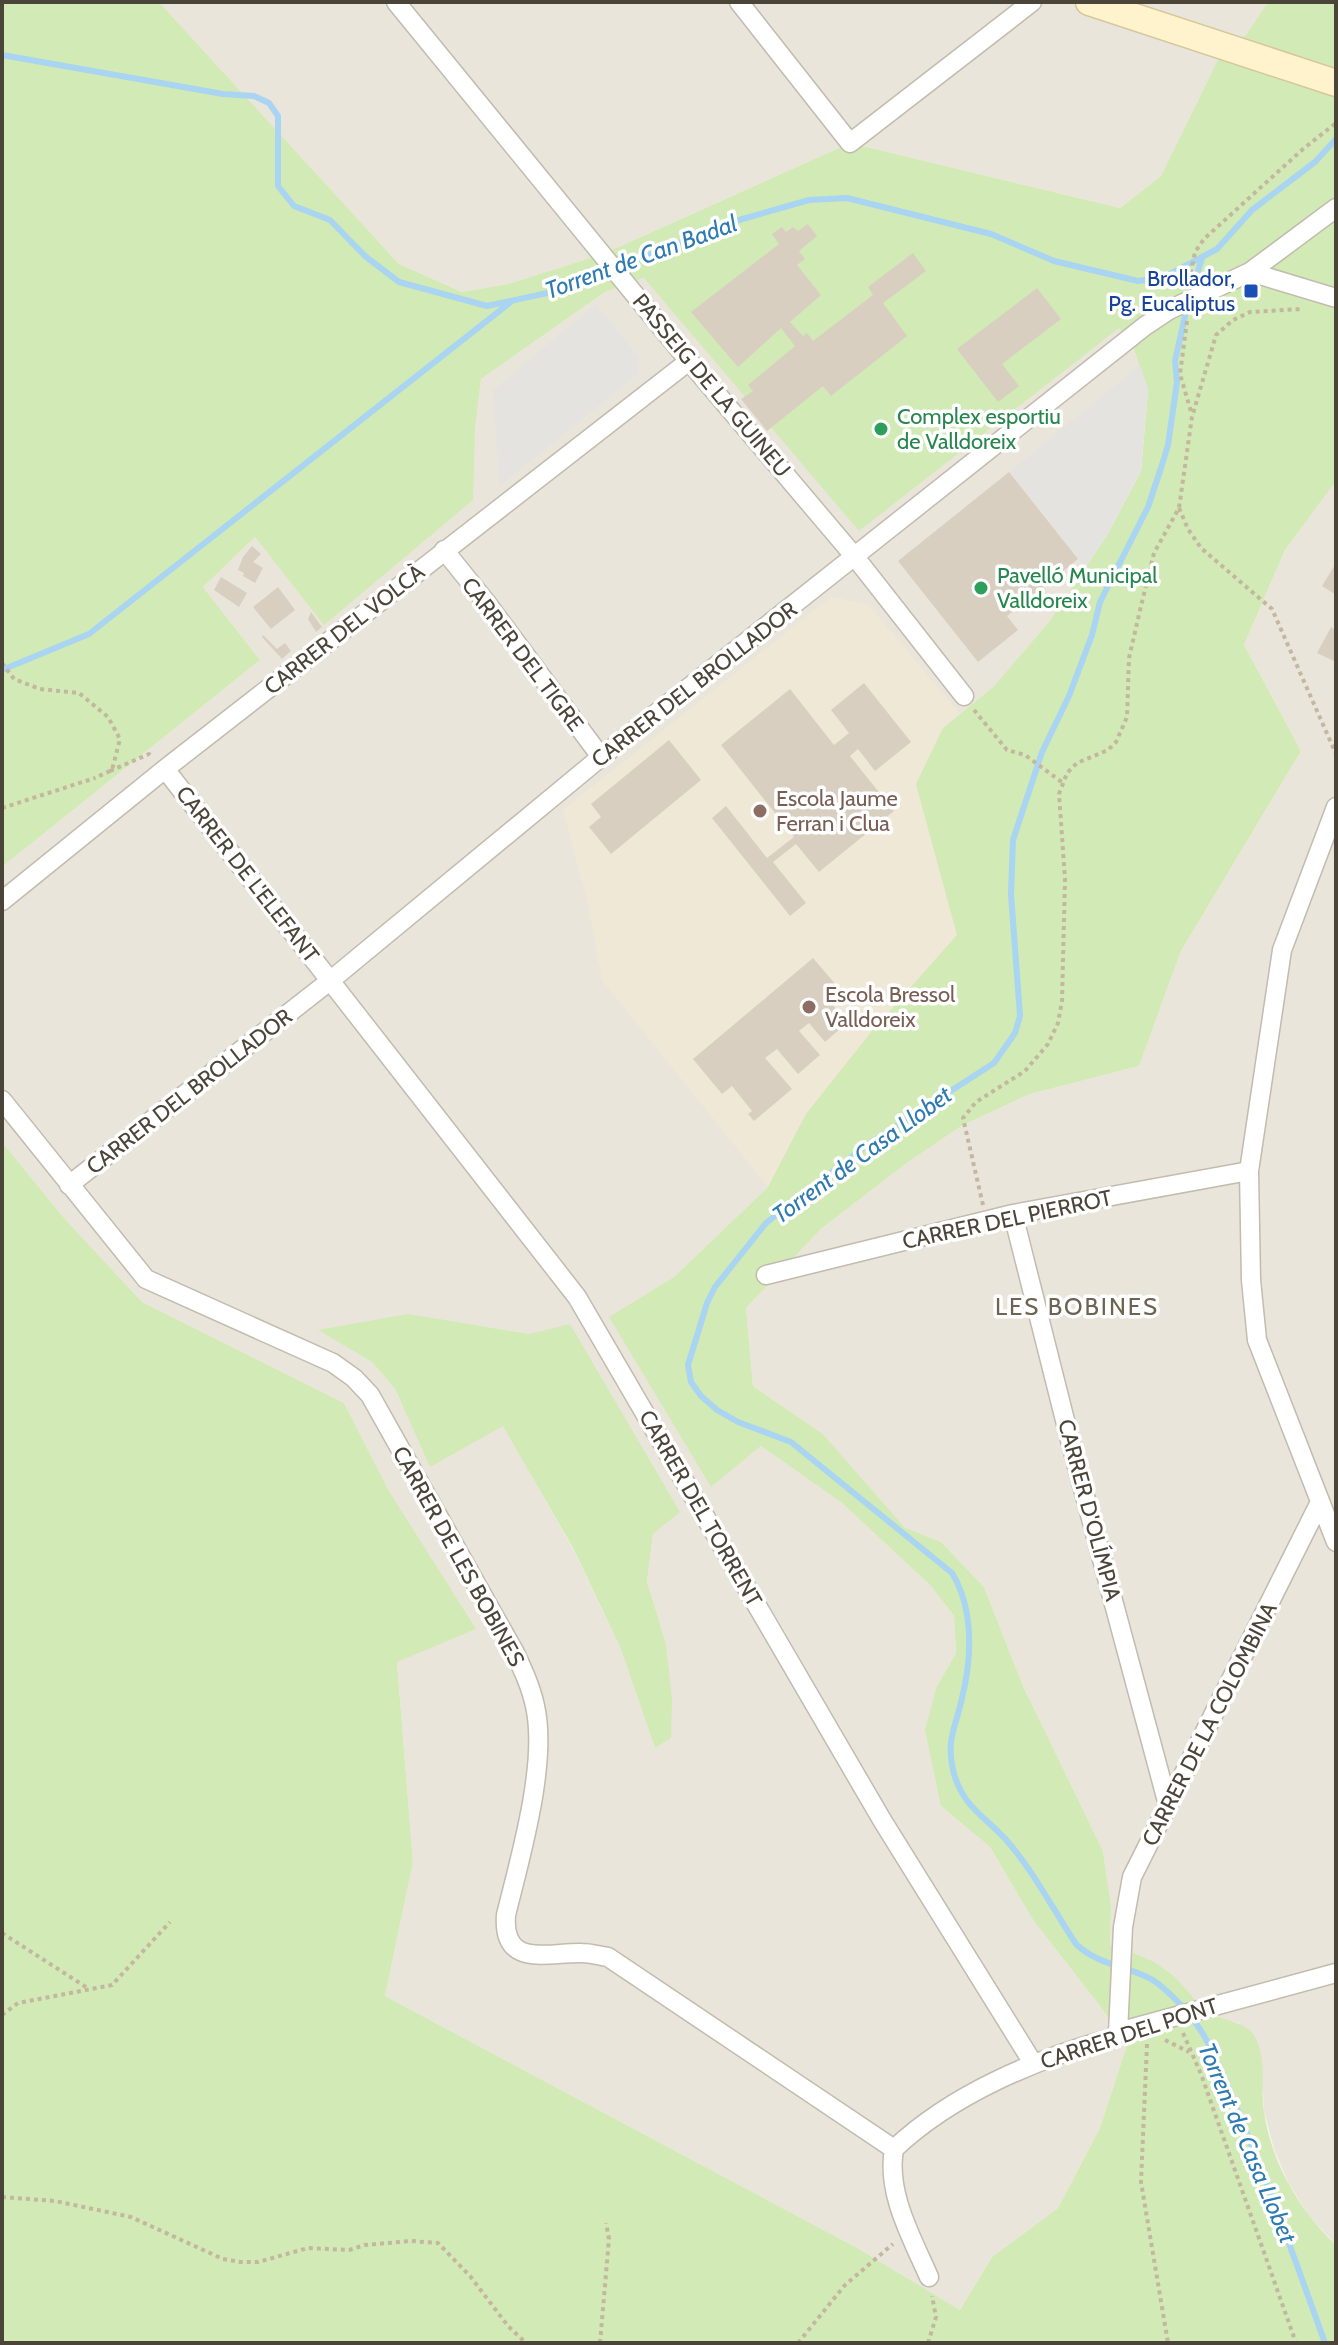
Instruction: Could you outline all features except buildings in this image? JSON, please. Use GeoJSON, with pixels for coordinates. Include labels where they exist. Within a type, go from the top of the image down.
{"type":"FeatureCollection","features":[{"type":"Feature","properties":{"kind":"street"},"geometry":{"type":"LineString","coordinates":[[739,2],[850,143],[1032,2]]}},
{"type":"Feature","properties":{"kind":"street"},"geometry":{"type":"LineString","coordinates":[[1089,2],[1335,83]]}},
{"type":"Feature","properties":{"kind":"street","name":"PASSEIG DE LA GUINEU"},"geometry":{"type":"LineString","coordinates":[[406,5],[689,361],[855,557],[964,696]]}},
{"type":"Feature","properties":{"kind":"street","name":"CARRER DEL BROLLADOR"},"geometry":{"type":"LineString","coordinates":[[69,1185],[331,980],[601,757],[1145,326],[1169,310],[1250,272],[1336,208]]}},
{"type":"Feature","properties":{"kind":"street"},"geometry":{"type":"LineString","coordinates":[[1250,272],[1329,296]]}},
{"type":"Feature","properties":{"kind":"street","name":"CARRER DEL VOLCÀ"},"geometry":{"type":"LineString","coordinates":[[2,901],[165,769],[689,361]]}},
{"type":"Feature","properties":{"kind":"street","name":"CARRER DEL TIGRE"},"geometry":{"type":"LineString","coordinates":[[444,550],[601,757]]}},
{"type":"Feature","properties":{"kind":"street","name":"CARRER DE L'ELEFANT"},"geometry":{"type":"LineString","coordinates":[[165,769],[331,980]]}},
{"type":"Feature","properties":{"kind":"street"},"geometry":{"type":"LineString","coordinates":[[1336,807],[1282,950],[1249,1171],[1251,1280],[1257,1340],[1336,1542]]}},
{"type":"Feature","properties":{"kind":"street","name":"CARRER DEL TORRENT"},"geometry":{"type":"LineString","coordinates":[[331,980],[577,1297],[882,1820],[1033,2063]]}},
{"type":"Feature","properties":{"kind":"street"},"geometry":{"type":"LineString","coordinates":[[2,1100],[69,1185]]}},
{"type":"Feature","properties":{"kind":"street","name":"CARRER DEL PIERROT"},"geometry":{"type":"LineString","coordinates":[[766,1275],[1013,1214],[1249,1171]]}},
{"type":"Feature","properties":{"kind":"street","name":"CARRER DE LES BOBINES"},"geometry":{"type":"LineString","coordinates":[[69,1185],[146,1279],[333,1363],[370,1395],[515,1653],[536,1708],[535,1779],[506,1915],[505,1933],[512,1945],[540,1957],[584,1953],[608,1957],[894,2149]]}},
{"type":"Feature","properties":{"kind":"street","name":"CARRER D'OLÍMPIA"},"geometry":{"type":"LineString","coordinates":[[1013,1214],[1067,1431],[1168,1805]]}},
{"type":"Feature","properties":{"kind":"street","name":"CARRER DE LA COLOMBINA"},"geometry":{"type":"LineString","coordinates":[[1118,2032],[1127,1893],[1132,1877],[1320,1502]]}},
{"type":"Feature","properties":{"kind":"street","name":"CARRER DEL PONT"},"geometry":{"type":"LineString","coordinates":[[894,2149],[909,2135],[958,2104],[1033,2063],[1112,2038],[1118,2032],[1336,1973]]}},
{"type":"Feature","properties":{"kind":"street"},"geometry":{"type":"LineString","coordinates":[[894,2149],[891,2163],[893,2181],[929,2277]]}},
{"type":"Feature","properties":{"kind":"path"},"geometry":{"type":"LineString","coordinates":[[1189,281],[1195,252],[1204,239],[1336,123]]}},
{"type":"Feature","properties":{"kind":"path"},"geometry":{"type":"LineString","coordinates":[[987,1220],[963,1118],[976,1102],[1025,1071],[1048,1044],[1058,1023],[1062,1001],[1065,879],[1059,794],[1067,773],[1077,763],[1108,750],[1116,742],[1127,717],[1129,658],[1141,606],[1154,553],[1179,508],[1192,417],[1216,335],[1224,326],[1250,312],[1295,311],[1311,307],[1329,296]]}},
{"type":"Feature","properties":{"kind":"path"},"geometry":{"type":"LineString","coordinates":[[1187,321],[1180,374],[1192,417]]}},
{"type":"Feature","properties":{"kind":"path"},"geometry":{"type":"LineString","coordinates":[[1179,508],[1201,548],[1272,609],[1336,754]]}},
{"type":"Feature","properties":{"kind":"path"},"geometry":{"type":"LineString","coordinates":[[2,663],[14,679],[40,689],[79,693],[108,717],[120,739],[112,770],[95,778]]}},
{"type":"Feature","properties":{"kind":"path"},"geometry":{"type":"LineString","coordinates":[[964,696],[1007,750],[1025,755],[1063,783]]}},
{"type":"Feature","properties":{"kind":"path"},"geometry":{"type":"LineString","coordinates":[[2,808],[95,778],[149,754],[165,769]]}},
{"type":"Feature","properties":{"kind":"path"},"geometry":{"type":"LineString","coordinates":[[2,2015],[18,2003],[112,1985],[170,1922]]}},
{"type":"Feature","properties":{"kind":"path"},"geometry":{"type":"LineString","coordinates":[[2,1933],[89,1989]]}},
{"type":"Feature","properties":{"kind":"path"},"geometry":{"type":"LineString","coordinates":[[1177,2016],[1296,2343]]}},
{"type":"Feature","properties":{"kind":"path"},"geometry":{"type":"LineString","coordinates":[[1148,2033],[1141,2182],[1168,2343]]}},
{"type":"Feature","properties":{"kind":"path"},"geometry":{"type":"LineString","coordinates":[[1159,2037],[1191,2053]]}},
{"type":"Feature","properties":{"kind":"path"},"geometry":{"type":"LineString","coordinates":[[2,2197],[55,2201],[131,2217],[223,2259],[240,2262],[258,2262],[308,2248],[349,2250],[365,2245],[411,2241],[438,2243],[446,2248],[508,2326],[526,2343]]}},
{"type":"Feature","properties":{"kind":"path"},"geometry":{"type":"LineString","coordinates":[[600,2343],[609,2239],[606,2223]]}},
{"type":"Feature","properties":{"kind":"path"},"geometry":{"type":"LineString","coordinates":[[798,2343],[845,2285],[910,2233]]}},
{"type":"Feature","properties":{"kind":"path"},"geometry":{"type":"LineString","coordinates":[[928,2343],[936,2317],[929,2277]]}},
{"type":"Feature","properties":{"kind":"shaded area"},"geometry":{"type":"Polygon","coordinates":[[[159,2],[1268,2],[1246,35],[1225,45],[1161,176],[1120,208],[850,143],[603,254],[508,284],[462,292],[399,264],[159,2]]]}},
{"type":"Feature","properties":{"kind":"shaded area"},"geometry":{"type":"Polygon","coordinates":[[[644,278],[1091,291],[1132,344],[1148,390],[1106,537],[1048,623],[994,686],[943,728],[957,935],[768,1187],[674,1277],[610,1317],[711,1486],[761,1446],[842,1503],[931,1586],[954,1616],[956,1653],[937,1686],[941,1806],[990,1847],[1033,1920],[1127,2045],[1100,2128],[1058,2208],[992,2257],[960,2310],[859,2249],[385,1996],[413,1862],[397,1661],[475,1629],[389,1491],[344,1403],[142,1302],[64,1218],[2,1142],[2,867],[260,660],[203,587],[255,537],[325,624],[475,429],[481,379],[605,292],[644,278]],[[474,1325],[319,1330],[372,1362],[395,1389],[430,1466],[503,1425],[573,1549],[620,1647],[655,1748],[666,1644],[647,1581],[653,1534],[530,1334],[474,1325]]]}},
{"type":"Feature","properties":{"kind":"shaded area"},"geometry":{"type":"Polygon","coordinates":[[[596,304],[638,356],[639,373],[499,487],[493,390],[596,304]]]}},
{"type":"Feature","properties":{"kind":"shaded area"},"geometry":{"type":"Polygon","coordinates":[[[1140,365],[1148,390],[1141,471],[1106,537],[1085,568],[1009,472],[1140,365]]]}},
{"type":"Feature","properties":{"kind":"shaded area"},"geometry":{"type":"Polygon","coordinates":[[[1336,481],[1336,2245],[1309,2216],[1289,2184],[1274,2149],[1264,2111],[1263,2092],[1239,2023],[1221,2019],[1205,2009],[1165,1969],[1110,1945],[1111,1906],[1103,1851],[1023,1686],[984,1587],[941,1542],[905,1529],[823,1434],[753,1386],[746,1308],[821,1229],[908,1162],[963,1125],[1030,1094],[1139,1066],[1181,951],[1301,751],[1244,645],[1285,550],[1336,481]]]}},
{"type":"Feature","properties":{"kind":"shaded area","name":"Escola Jaume Ferran i Clua"},"geometry":{"type":"Polygon","coordinates":[[[831,597],[868,604],[960,714],[943,728],[916,784],[957,935],[872,1031],[806,1114],[768,1187],[602,980],[589,908],[563,810],[831,597]]]}},
{"type":"Feature","properties":{"kind":"green space"},"geometry":{"type":"Polygon","coordinates":[[[2,2],[159,2],[399,264],[462,292],[508,284],[603,254],[850,143],[1120,208],[1161,176],[1225,45],[1246,35],[1268,2],[1336,2],[1336,481],[1285,550],[1244,645],[1301,751],[1181,951],[1139,1066],[1030,1094],[963,1125],[908,1162],[821,1229],[746,1308],[753,1386],[823,1434],[905,1528],[941,1542],[984,1587],[1023,1686],[1103,1851],[1111,1906],[1110,1945],[1160,1965],[1205,2009],[1240,2024],[1256,2039],[1261,2057],[1264,2112],[1273,2149],[1299,2201],[1336,2245],[1336,2343],[2,2343],[2,1142],[64,1218],[142,1302],[344,1403],[389,1491],[476,1629],[397,1662],[413,1862],[385,1996],[859,2249],[960,2310],[992,2257],[1058,2208],[1100,2128],[1127,2045],[1033,1920],[990,1847],[941,1806],[925,1730],[937,1686],[956,1653],[954,1616],[931,1586],[842,1503],[761,1446],[711,1487],[609,1317],[674,1277],[768,1187],[806,1114],[872,1031],[957,935],[916,784],[943,728],[994,686],[1048,623],[1106,537],[1141,471],[1148,390],[1132,344],[1119,328],[859,531],[644,278],[605,292],[481,379],[475,429],[473,500],[324,625],[255,537],[203,587],[260,660],[2,867],[2,2]]]}},
{"type":"Feature","properties":{"kind":"green space"},"geometry":{"type":"Polygon","coordinates":[[[408,1314],[530,1334],[570,1324],[680,1512],[653,1534],[647,1581],[666,1644],[672,1699],[671,1738],[655,1748],[620,1647],[573,1548],[503,1426],[430,1467],[395,1389],[372,1362],[318,1330],[408,1314]]]}},
{"type":"Feature","properties":{"kind":"waterway","name":"Torrent de Can Badal"},"geometry":{"type":"LineString","coordinates":[[2,55],[223,94],[254,96],[269,103],[278,116],[278,186],[294,206],[330,220],[365,256],[399,282],[487,306],[561,290],[732,222],[809,200],[847,198],[991,234],[1054,261],[1138,281],[1152,279],[1170,274],[1217,249],[1252,210],[1315,162],[1336,139]]}},
{"type":"Feature","properties":{"kind":"waterway","name":"Torrent de Casa Llobet"},"geometry":{"type":"LineString","coordinates":[[1190,297],[1202,258]]}},
{"type":"Feature","properties":{"kind":"waterway"},"geometry":{"type":"LineString","coordinates":[[2,670],[89,634],[512,301]]}},
{"type":"Feature","properties":{"kind":"waterway","name":"Torrent de Casa Llobet"},"geometry":{"type":"LineString","coordinates":[[1187,307],[1175,361],[1177,382],[1168,445],[1161,468],[1148,507],[1100,602],[1092,635],[1069,696],[1042,752],[1013,840],[1011,894],[1020,1016],[1015,1033],[994,1063],[867,1145],[766,1223],[715,1287],[688,1365],[691,1382],[717,1410],[738,1422],[791,1442],[952,1573],[964,1602],[969,1634],[965,1683],[951,1741],[951,1759],[957,1783],[968,1802],[1017,1854],[1076,1944],[1101,1960],[1154,1981],[1175,1999],[1198,2026],[1215,2056],[1253,2148],[1325,2343]]}},
{"type":"Feature","properties":{"kind":"place","name":"Brollador, Pg. Eucaliptus"},"geometry":{"type":"Point","coordinates":[1251,291]}},
{"type":"Feature","properties":{"kind":"place","name":"Complex esportiu de Valldoreix"},"geometry":{"type":"Point","coordinates":[881,429]}},
{"type":"Feature","properties":{"kind":"place","name":"Pavelló Municipal Valldoreix"},"geometry":{"type":"Point","coordinates":[981,588]}},
{"type":"Feature","properties":{"kind":"place","name":"Escola Jaume Ferran i Clua"},"geometry":{"type":"Point","coordinates":[760,811]}},
{"type":"Feature","properties":{"kind":"place","name":"Escola Bressol Valldoreix"},"geometry":{"type":"Point","coordinates":[809,1007]}},
{"type":"Feature","properties":{"kind":"district","name":"LES BOBINES"},"geometry":{"type":"Point","coordinates":[1077,1307]}}]}
